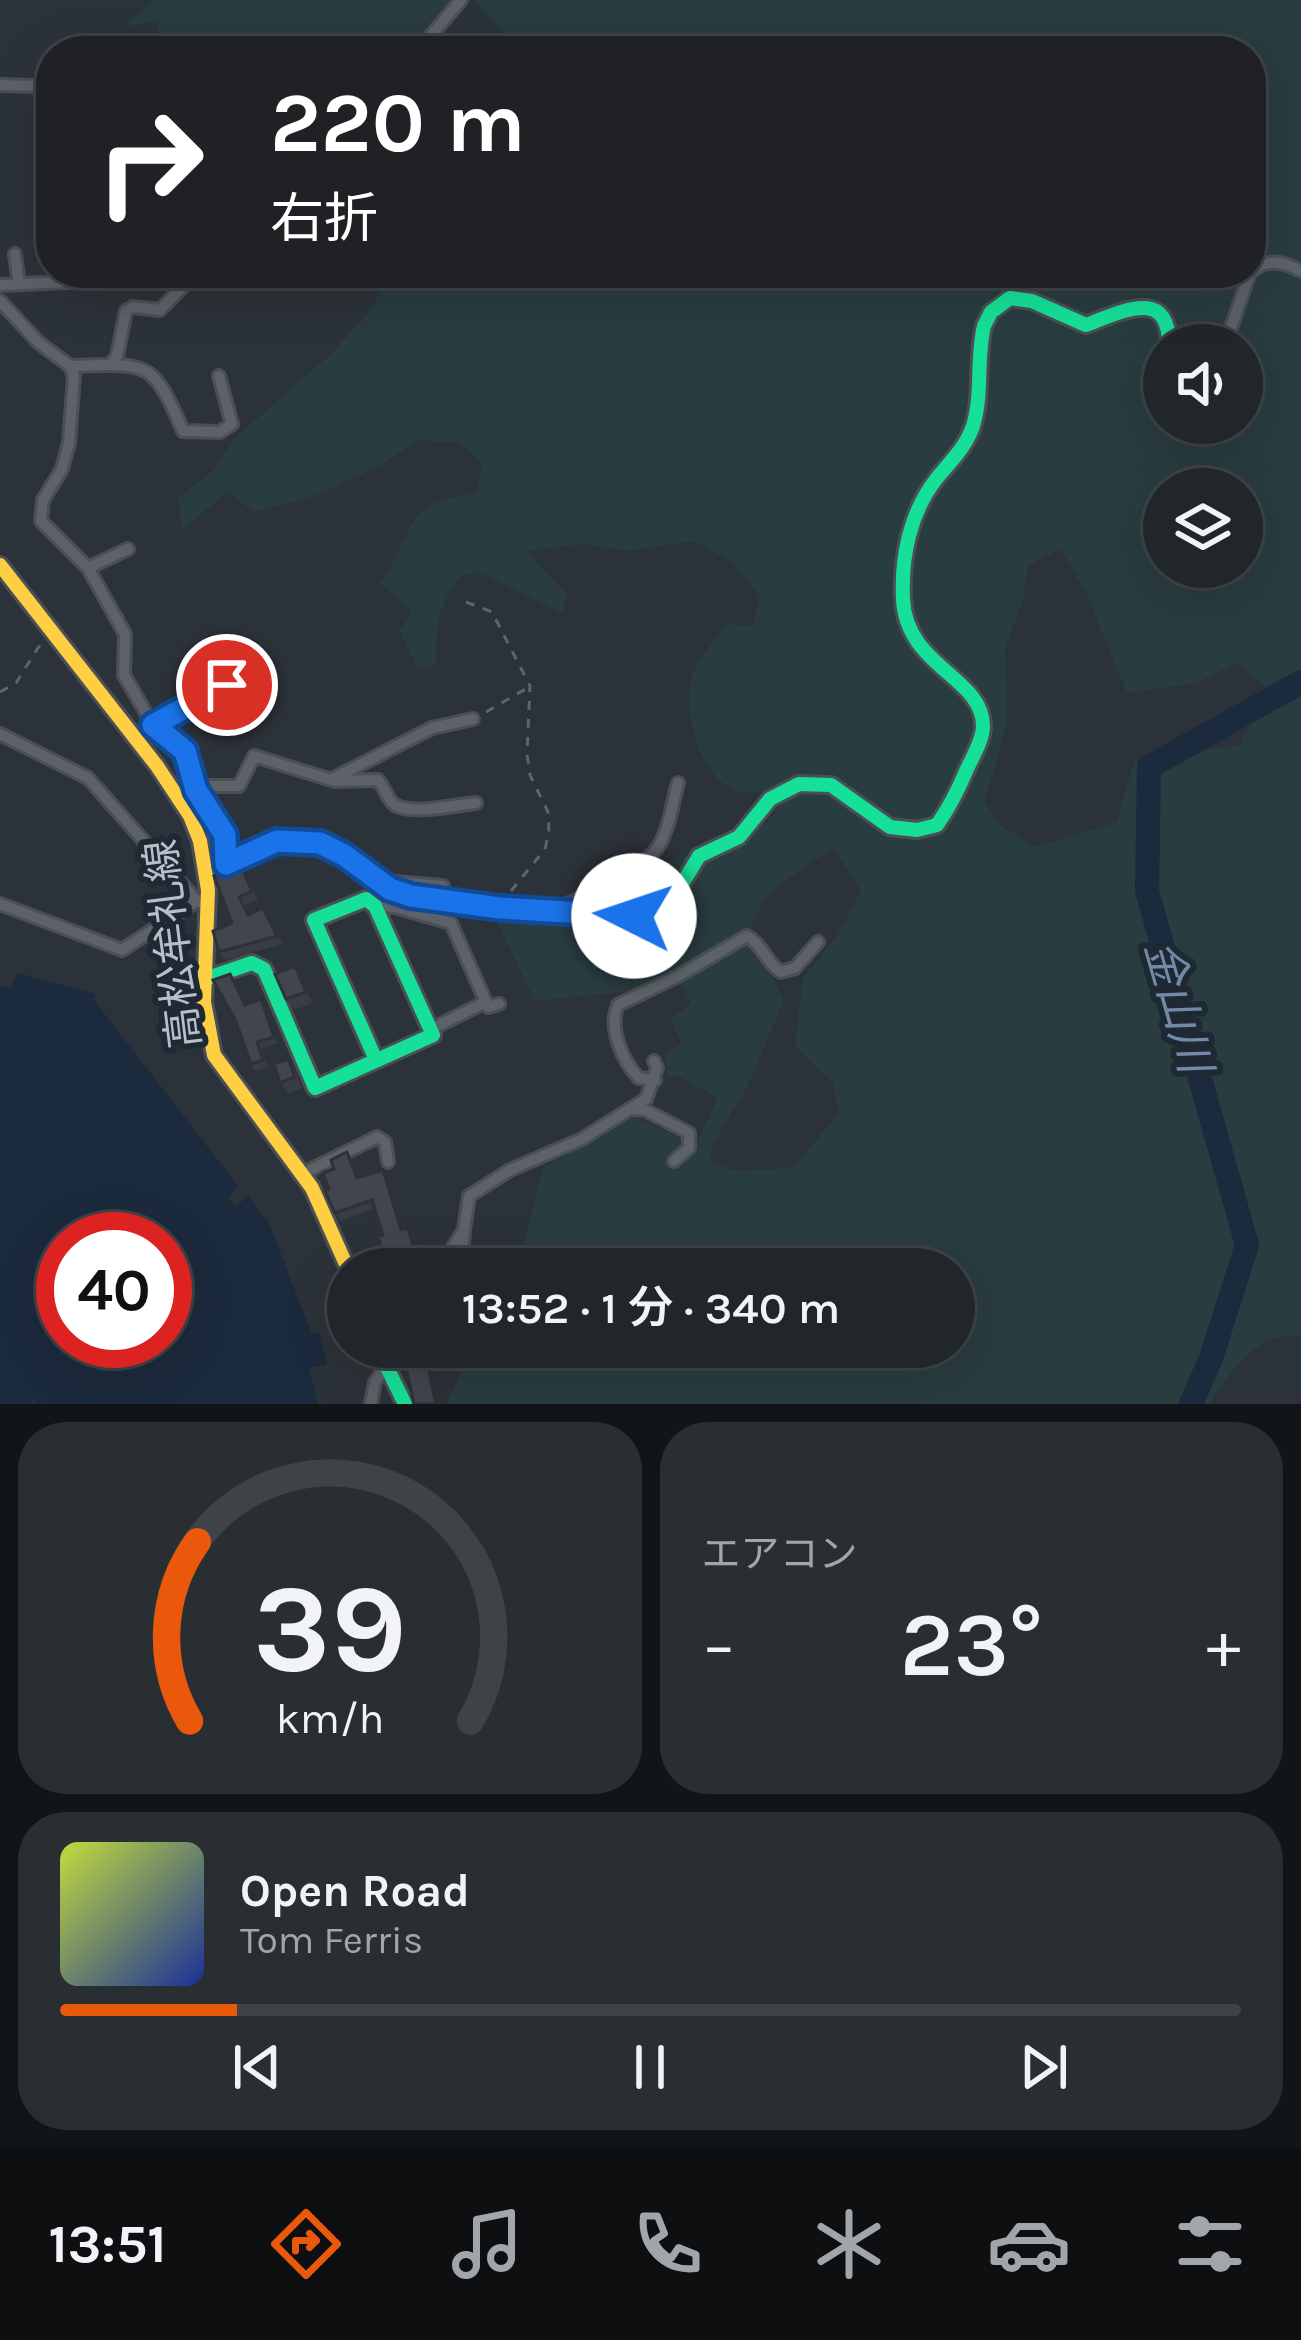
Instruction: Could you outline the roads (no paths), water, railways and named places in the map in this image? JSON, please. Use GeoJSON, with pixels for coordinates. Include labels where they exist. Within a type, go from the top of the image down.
{"type":"FeatureCollection","features":[{"type":"Feature","properties":{"kind":"street"},"geometry":{"type":"LineString","coordinates":[[430,36],[460,0]]}},
{"type":"Feature","properties":{"kind":"street"},"geometry":{"type":"LineString","coordinates":[[0,85],[36,87]]}},
{"type":"Feature","properties":{"kind":"street"},"geometry":{"type":"LineString","coordinates":[[15,254],[19,284]]}},
{"type":"Feature","properties":{"kind":"street"},"geometry":{"type":"LineString","coordinates":[[1266,263],[1281,261],[1301,271]]}},
{"type":"Feature","properties":{"kind":"street"},"geometry":{"type":"LineString","coordinates":[[0,285],[36,283]]}},
{"type":"Feature","properties":{"kind":"street"},"geometry":{"type":"LineString","coordinates":[[110,364],[117,356],[126,311],[160,310],[181,288]]}},
{"type":"Feature","properties":{"kind":"street"},"geometry":{"type":"LineString","coordinates":[[1233,324],[1246,288]]}},
{"type":"Feature","properties":{"kind":"street"},"geometry":{"type":"LineString","coordinates":[[206,873],[277,841],[320,843],[411,896],[500,908],[634,916],[670,904],[699,856],[729,844],[747,831],[770,799],[807,782],[828,783],[861,804],[882,826],[903,833],[938,825],[983,731],[982,721],[975,696],[945,675],[907,634],[902,598],[904,556],[921,500],[964,445],[975,421],[980,347],[993,311],[1003,301],[1027,297],[1086,325],[1141,306],[1163,316],[1166,324]]}},
{"type":"Feature","properties":{"kind":"street"},"geometry":{"type":"LineString","coordinates":[[0,301],[39,343],[70,366],[74,376],[69,443],[62,469],[39,512],[47,529],[88,568],[125,634],[124,675],[153,725],[185,751],[196,790],[222,828],[226,864]]}},
{"type":"Feature","properties":{"kind":"street"},"geometry":{"type":"LineString","coordinates":[[70,366],[110,364],[147,370],[163,383],[183,431],[220,432],[232,424],[219,376]]}},
{"type":"Feature","properties":{"kind":"street"},"geometry":{"type":"LineString","coordinates":[[88,568],[128,549]]}},
{"type":"Feature","properties":{"kind":"street","name":"高松牟礼線"},"geometry":{"type":"LineString","coordinates":[[0,565],[175,790],[200,842],[206,873],[202,903],[206,1029],[214,1054],[302,1174],[340,1248]]}},
{"type":"Feature","properties":{"kind":"street"},"geometry":{"type":"LineString","coordinates":[[153,725],[227,685],[233,680],[230,671]]}},
{"type":"Feature","properties":{"kind":"street"},"geometry":{"type":"LineString","coordinates":[[331,779],[432,728],[473,719]]}},
{"type":"Feature","properties":{"kind":"street"},"geometry":{"type":"LineString","coordinates":[[0,734],[88,778],[202,903],[181,908],[122,950],[0,904]]}},
{"type":"Feature","properties":{"kind":"street"},"geometry":{"type":"LineString","coordinates":[[196,790],[239,786],[254,756],[331,779],[378,780],[400,808],[476,803]]}},
{"type":"Feature","properties":{"kind":"street"},"geometry":{"type":"LineString","coordinates":[[550,909],[593,891],[657,850],[677,783]]}},
{"type":"Feature","properties":{"kind":"street"},"geometry":{"type":"LineString","coordinates":[[379,881],[443,886]]}},
{"type":"Feature","properties":{"kind":"street"},"geometry":{"type":"LineString","coordinates":[[206,979],[252,963],[264,969],[315,1088],[433,1035],[375,906],[367,899],[314,920],[376,1060]]}},
{"type":"Feature","properties":{"kind":"street"},"geometry":{"type":"LineString","coordinates":[[375,906],[451,923],[492,1003],[431,1030]]}},
{"type":"Feature","properties":{"kind":"street"},"geometry":{"type":"LineString","coordinates":[[655,1080],[639,1078],[625,1060],[612,1017],[617,1004],[679,976],[747,936],[781,972],[795,968],[818,942]]}},
{"type":"Feature","properties":{"kind":"street"},"geometry":{"type":"LineString","coordinates":[[462,1248],[469,1196],[646,1099],[655,1080],[654,1061]]}},
{"type":"Feature","properties":{"kind":"street"},"geometry":{"type":"LineString","coordinates":[[630,1109],[645,1110],[689,1133],[689,1148],[674,1161]]}},
{"type":"Feature","properties":{"kind":"street"},"geometry":{"type":"LineString","coordinates":[[302,1174],[377,1137],[385,1142],[388,1162]]}},
{"type":"Feature","properties":{"kind":"street"},"geometry":{"type":"LineString","coordinates":[[452,1248],[464,1230]]}},
{"type":"Feature","properties":{"kind":"street"},"geometry":{"type":"LineString","coordinates":[[371,1404],[375,1382],[386,1368]]}},
{"type":"Feature","properties":{"kind":"street"},"geometry":{"type":"LineString","coordinates":[[389,1368],[405,1404]]}},
{"type":"Feature","properties":{"kind":"water"},"geometry":{"type":"Polygon","coordinates":[[[17,973],[96,994],[93,999],[238,1186],[228,1198],[235,1207],[248,1196],[269,1223],[312,1334],[319,1332],[327,1364],[309,1368],[318,1404],[37,1404],[34,1397],[32,1404],[0,1404],[0,985],[11,988],[17,973]]]}},
{"type":"Feature","properties":{"kind":"waterway","name":"金山川"},"geometry":{"type":"LineString","coordinates":[[1191,1404],[1247,1245],[1147,891],[1149,767],[1301,682]]}}]}
